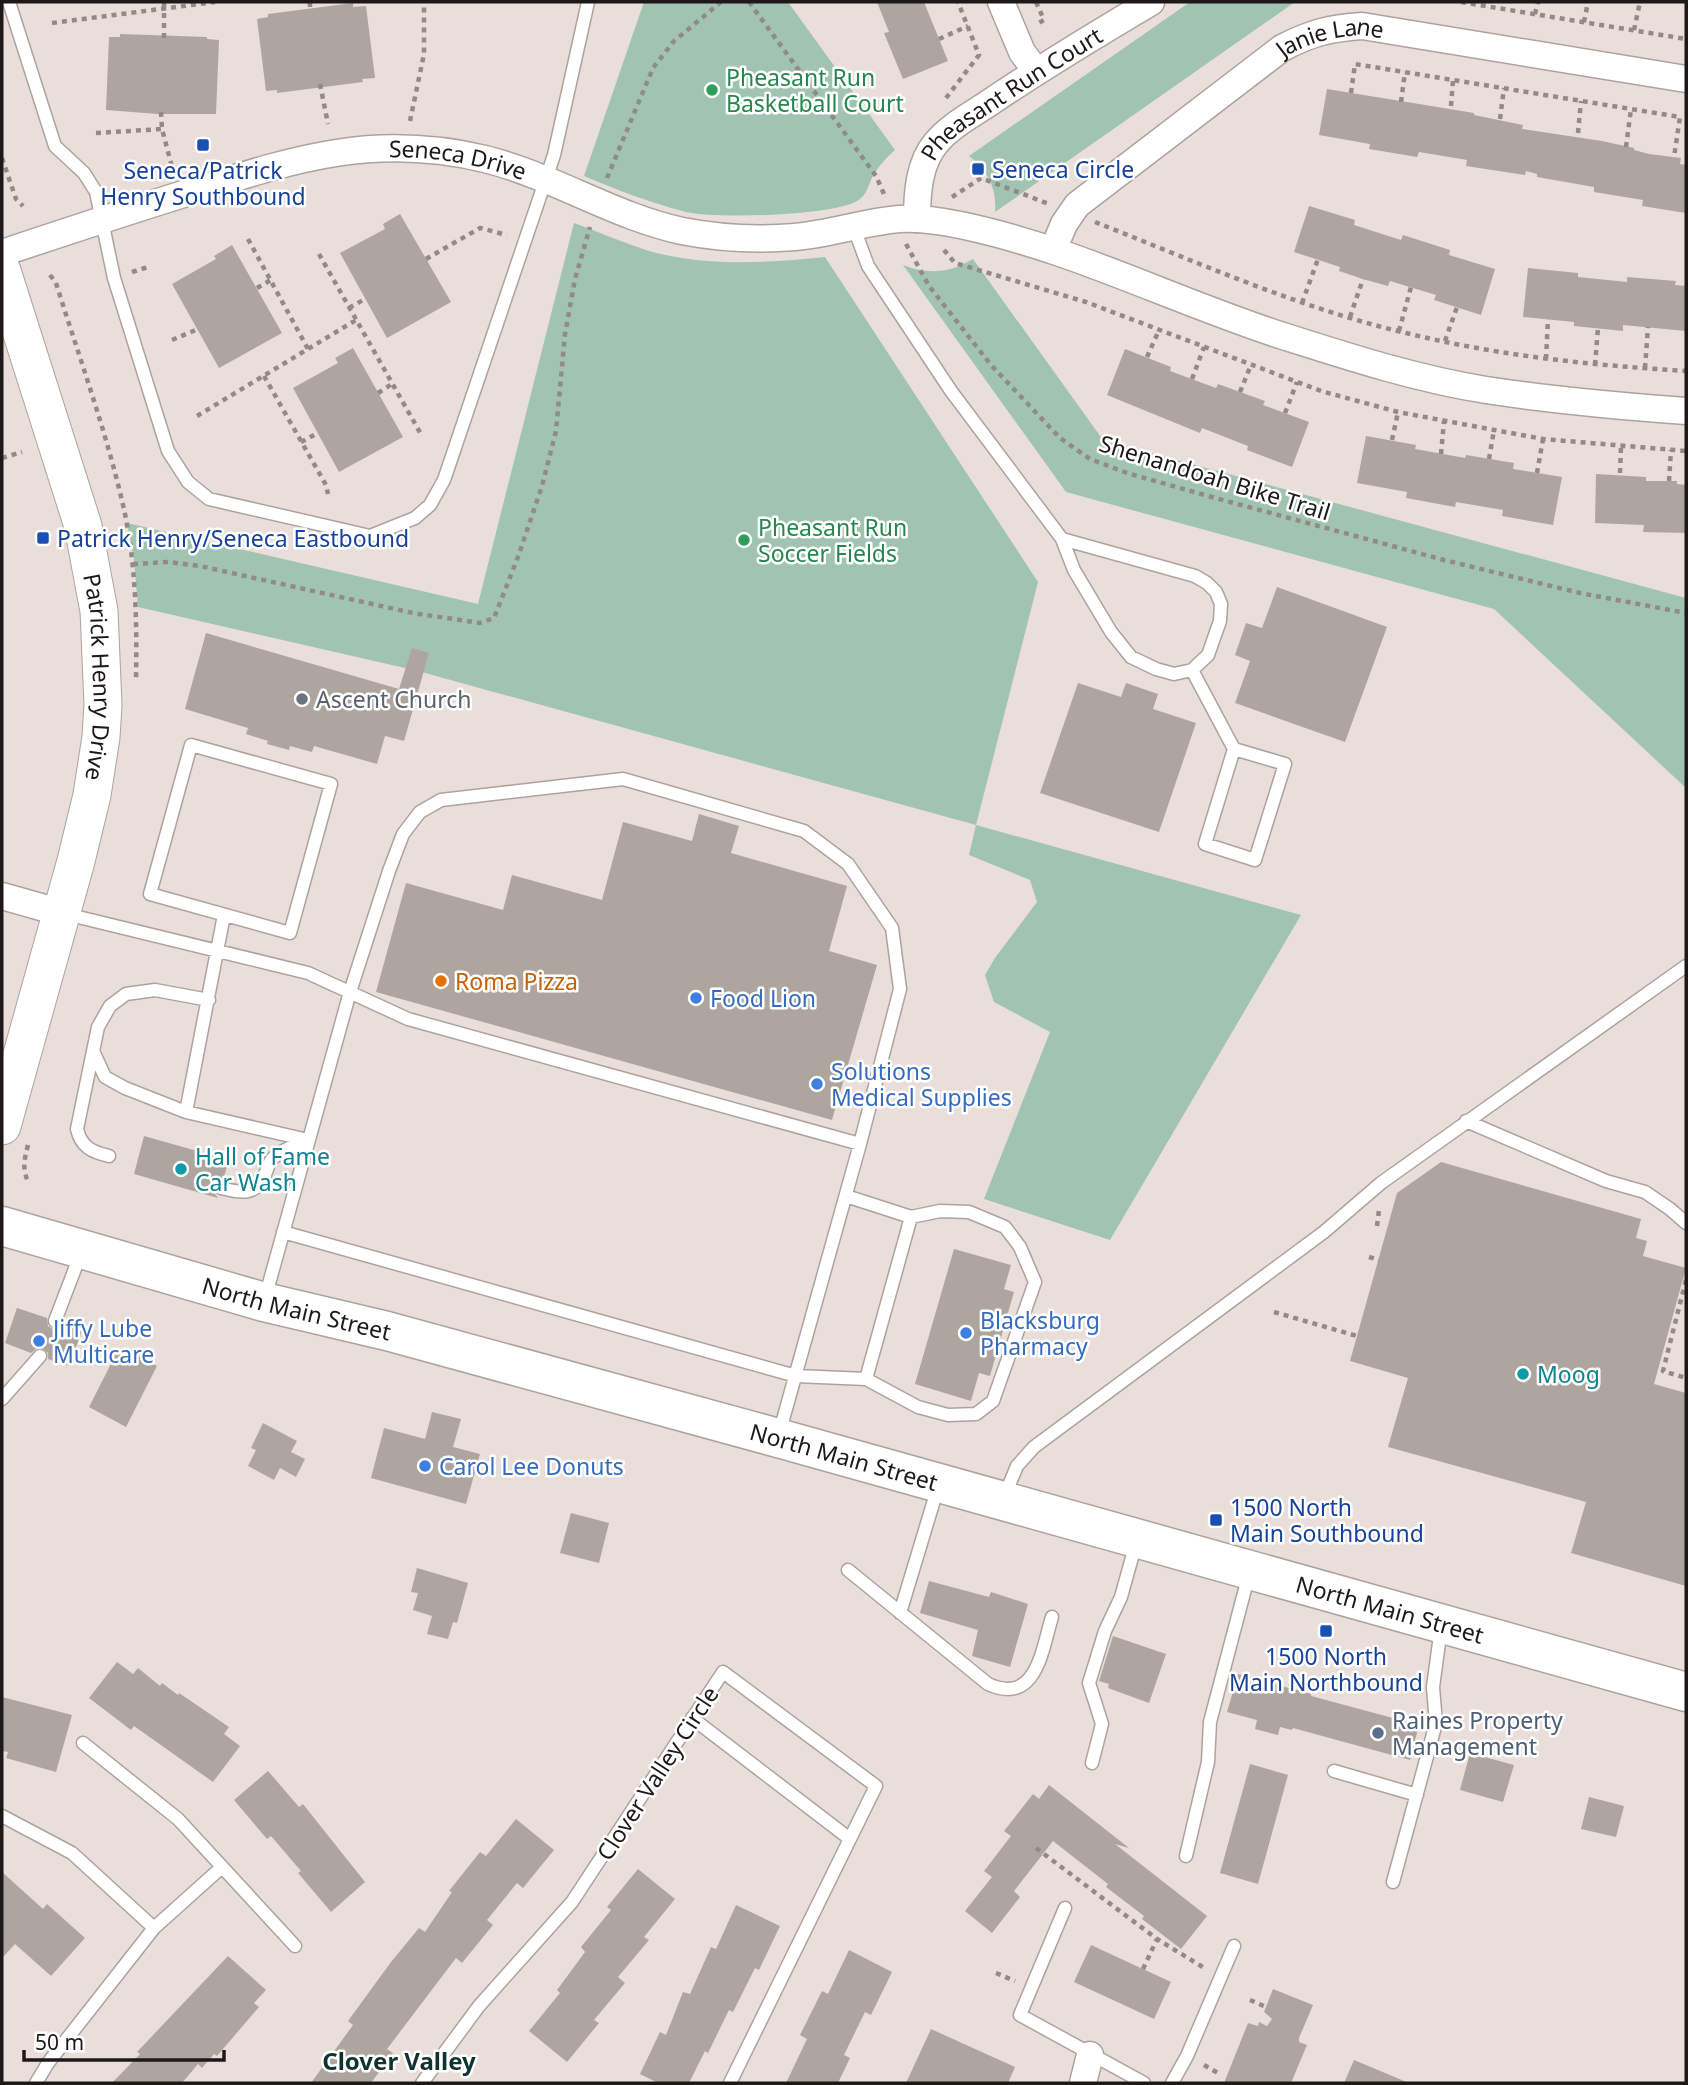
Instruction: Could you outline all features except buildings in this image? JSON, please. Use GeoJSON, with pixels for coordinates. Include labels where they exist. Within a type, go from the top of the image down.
{"type":"FeatureCollection","features":[{"type":"Feature","properties":{"kind":"main road","name":"Patrick Henry Drive"},"geometry":{"type":"LineString","coordinates":[[2,271],[83,526],[99,611],[102,649],[101,737],[92,795],[2,1126]]}},
{"type":"Feature","properties":{"kind":"main road","name":"North Main Street"},"geometry":{"type":"LineString","coordinates":[[2,1226],[264,1302],[387,1331],[778,1438],[1686,1692]]}},
{"type":"Feature","properties":{"kind":"street"},"geometry":{"type":"LineString","coordinates":[[1000,2],[1022,52],[1036,71]]}},
{"type":"Feature","properties":{"kind":"street","name":"Pheasant Run Court"},"geometry":{"type":"LineString","coordinates":[[906,219],[918,191],[922,172],[936,143],[953,127],[1036,71],[1151,2]]}},
{"type":"Feature","properties":{"kind":"street","name":"Janie Lane"},"geometry":{"type":"LineString","coordinates":[[1053,250],[1064,224],[1077,205],[1282,48],[1307,35],[1335,28],[1362,26],[1686,79]]}},
{"type":"Feature","properties":{"kind":"street","name":"Seneca Drive"},"geometry":{"type":"LineString","coordinates":[[2,253],[288,161],[342,150],[428,149],[488,160],[545,179],[631,216],[683,231],[718,236],[795,237],[906,219]]}},
{"type":"Feature","properties":{"kind":"street"},"geometry":{"type":"LineString","coordinates":[[906,219],[961,225],[1053,250],[1244,323],[1401,370],[1493,391],[1686,411]]}},
{"type":"Feature","properties":{"kind":"street"},"geometry":{"type":"LineString","coordinates":[[2,896],[62,913]]}},
{"type":"Feature","properties":{"kind":"street"},"geometry":{"type":"LineString","coordinates":[[1083,2083],[1090,2055]]}},
{"type":"Feature","properties":{"kind":"lane"},"geometry":{"type":"LineString","coordinates":[[9,2],[55,146],[84,173],[96,192],[114,278],[168,451],[187,482],[209,499],[370,536],[415,518],[430,505],[444,480],[554,155],[588,2]]}},
{"type":"Feature","properties":{"kind":"lane"},"geometry":{"type":"LineString","coordinates":[[854,228],[868,267],[951,391],[1062,539],[1074,570],[1111,632],[1131,657],[1156,670],[1174,674],[1192,670],[1208,655],[1220,621],[1221,604],[1216,592],[1207,583],[1195,576],[1062,539]]}},
{"type":"Feature","properties":{"kind":"lane"},"geometry":{"type":"LineString","coordinates":[[1192,670],[1234,749],[1205,844],[1255,860],[1285,764],[1234,749]]}},
{"type":"Feature","properties":{"kind":"lane"},"geometry":{"type":"LineString","coordinates":[[191,745],[331,784],[290,933],[224,915],[150,894],[191,745]]}},
{"type":"Feature","properties":{"kind":"lane"},"geometry":{"type":"LineString","coordinates":[[264,1302],[350,992],[389,871],[404,834],[419,812],[441,800],[623,779],[804,831],[848,864],[892,928],[900,989],[846,1196],[778,1438]]}},
{"type":"Feature","properties":{"kind":"lane"},"geometry":{"type":"LineString","coordinates":[[62,913],[308,973],[408,1019],[860,1144]]}},
{"type":"Feature","properties":{"kind":"lane"},"geometry":{"type":"LineString","coordinates":[[186,1112],[224,915]]}},
{"type":"Feature","properties":{"kind":"lane"},"geometry":{"type":"LineString","coordinates":[[1002,1501],[1017,1466],[1034,1447],[1324,1231],[1381,1183],[1686,966]]}},
{"type":"Feature","properties":{"kind":"lane"},"geometry":{"type":"LineString","coordinates":[[109,1156],[87,1149],[77,1129],[98,1027],[110,1006],[126,994],[155,990],[209,1000]]}},
{"type":"Feature","properties":{"kind":"lane"},"geometry":{"type":"LineString","coordinates":[[94,1053],[105,1077],[125,1088],[186,1112],[308,1140]]}},
{"type":"Feature","properties":{"kind":"lane"},"geometry":{"type":"LineString","coordinates":[[1466,1121],[1605,1181],[1645,1192],[1686,1223]]}},
{"type":"Feature","properties":{"kind":"lane"},"geometry":{"type":"LineString","coordinates":[[221,1188],[240,1193],[256,1187],[263,1180],[274,1157],[308,1140]]}},
{"type":"Feature","properties":{"kind":"lane"},"geometry":{"type":"LineString","coordinates":[[283,1232],[796,1376],[866,1379],[918,1407],[948,1415],[976,1414],[993,1401],[1035,1282],[1020,1247],[1005,1227],[969,1212],[940,1211],[911,1217],[846,1196]]}},
{"type":"Feature","properties":{"kind":"lane"},"geometry":{"type":"LineString","coordinates":[[866,1379],[911,1217]]}},
{"type":"Feature","properties":{"kind":"lane"},"geometry":{"type":"LineString","coordinates":[[55,1321],[82,1249]]}},
{"type":"Feature","properties":{"kind":"lane"},"geometry":{"type":"LineString","coordinates":[[2,1399],[40,1356]]}},
{"type":"Feature","properties":{"kind":"lane"},"geometry":{"type":"LineString","coordinates":[[900,1613],[940,1483]]}},
{"type":"Feature","properties":{"kind":"lane"},"geometry":{"type":"LineString","coordinates":[[1092,1763],[1102,1724],[1089,1683],[1105,1632],[1121,1597],[1137,1539]]}},
{"type":"Feature","properties":{"kind":"lane"},"geometry":{"type":"LineString","coordinates":[[848,1570],[988,1684],[1004,1689],[1020,1686],[1033,1677],[1052,1617]]}},
{"type":"Feature","properties":{"kind":"lane"},"geometry":{"type":"LineString","coordinates":[[1186,1857],[1208,1762],[1210,1723],[1250,1570]]}},
{"type":"Feature","properties":{"kind":"lane"},"geometry":{"type":"LineString","coordinates":[[1394,1882],[1436,1723],[1433,1687],[1442,1624]]}},
{"type":"Feature","properties":{"kind":"lane","name":"Clover Valley Circle"},"geometry":{"type":"LineString","coordinates":[[422,2083],[479,2006],[572,1902],[723,1672],[876,1786],[730,2083]]}},
{"type":"Feature","properties":{"kind":"lane"},"geometry":{"type":"LineString","coordinates":[[692,1718],[850,1839]]}},
{"type":"Feature","properties":{"kind":"lane"},"geometry":{"type":"LineString","coordinates":[[83,1743],[178,1819],[295,1946]]}},
{"type":"Feature","properties":{"kind":"lane"},"geometry":{"type":"LineString","coordinates":[[1334,1771],[1417,1795]]}},
{"type":"Feature","properties":{"kind":"lane"},"geometry":{"type":"LineString","coordinates":[[2,1816],[72,1853],[154,1928]]}},
{"type":"Feature","properties":{"kind":"lane"},"geometry":{"type":"LineString","coordinates":[[36,2083],[48,2063],[154,1928],[222,1867]]}},
{"type":"Feature","properties":{"kind":"lane"},"geometry":{"type":"LineString","coordinates":[[1065,1908],[1020,2015],[1144,2083]]}},
{"type":"Feature","properties":{"kind":"lane"},"geometry":{"type":"LineString","coordinates":[[1172,2083],[1187,2056],[1234,1946]]}},
{"type":"Feature","properties":{"kind":"path"},"geometry":{"type":"LineString","coordinates":[[52,23],[164,5],[215,2]]}},
{"type":"Feature","properties":{"kind":"path"},"geometry":{"type":"LineString","coordinates":[[310,2],[310,11]]}},
{"type":"Feature","properties":{"kind":"path"},"geometry":{"type":"LineString","coordinates":[[411,121],[424,54],[424,3],[415,2]]}},
{"type":"Feature","properties":{"kind":"path"},"geometry":{"type":"LineString","coordinates":[[604,185],[653,68],[674,41],[722,2]]}},
{"type":"Feature","properties":{"kind":"path","name":"Shenandoah Bike Trail"},"geometry":{"type":"LineString","coordinates":[[749,2],[906,219],[917,268],[929,286],[991,365],[1060,438],[1090,459],[1208,496],[1444,560],[1568,590],[1686,613]]}},
{"type":"Feature","properties":{"kind":"path"},"geometry":{"type":"LineString","coordinates":[[940,106],[979,55],[958,2]]}},
{"type":"Feature","properties":{"kind":"path"},"geometry":{"type":"LineString","coordinates":[[1036,2],[1044,20]]}},
{"type":"Feature","properties":{"kind":"path"},"geometry":{"type":"LineString","coordinates":[[1461,2],[1487,4],[1686,39]]}},
{"type":"Feature","properties":{"kind":"path"},"geometry":{"type":"LineString","coordinates":[[1535,14],[1538,2]]}},
{"type":"Feature","properties":{"kind":"path"},"geometry":{"type":"LineString","coordinates":[[1584,22],[1588,2]]}},
{"type":"Feature","properties":{"kind":"path"},"geometry":{"type":"LineString","coordinates":[[1634,30],[1640,2]]}},
{"type":"Feature","properties":{"kind":"path"},"geometry":{"type":"LineString","coordinates":[[164,5],[164,38]]}},
{"type":"Feature","properties":{"kind":"path"},"geometry":{"type":"LineString","coordinates":[[939,39],[968,26]]}},
{"type":"Feature","properties":{"kind":"path"},"geometry":{"type":"LineString","coordinates":[[1351,93],[1355,64],[1680,117],[1674,158]]}},
{"type":"Feature","properties":{"kind":"path"},"geometry":{"type":"LineString","coordinates":[[1401,102],[1405,72]]}},
{"type":"Feature","properties":{"kind":"path"},"geometry":{"type":"LineString","coordinates":[[1451,106],[1453,80]]}},
{"type":"Feature","properties":{"kind":"path"},"geometry":{"type":"LineString","coordinates":[[320,84],[328,124]]}},
{"type":"Feature","properties":{"kind":"path"},"geometry":{"type":"LineString","coordinates":[[1500,120],[1504,88]]}},
{"type":"Feature","properties":{"kind":"path"},"geometry":{"type":"LineString","coordinates":[[1578,133],[1581,101]]}},
{"type":"Feature","properties":{"kind":"path"},"geometry":{"type":"LineString","coordinates":[[1626,146],[1631,109]]}},
{"type":"Feature","properties":{"kind":"path"},"geometry":{"type":"LineString","coordinates":[[161,112],[162,130],[172,167]]}},
{"type":"Feature","properties":{"kind":"path"},"geometry":{"type":"LineString","coordinates":[[96,133],[162,130]]}},
{"type":"Feature","properties":{"kind":"path"},"geometry":{"type":"LineString","coordinates":[[2,158],[16,199],[23,206]]}},
{"type":"Feature","properties":{"kind":"path"},"geometry":{"type":"LineString","coordinates":[[1072,213],[1303,303],[1399,331],[1546,359],[1686,371]]}},
{"type":"Feature","properties":{"kind":"path"},"geometry":{"type":"LineString","coordinates":[[426,259],[481,228],[490,230]]}},
{"type":"Feature","properties":{"kind":"path"},"geometry":{"type":"LineString","coordinates":[[248,239],[308,349]]}},
{"type":"Feature","properties":{"kind":"path"},"geometry":{"type":"LineString","coordinates":[[319,254],[422,436]]}},
{"type":"Feature","properties":{"kind":"path"},"geometry":{"type":"LineString","coordinates":[[1303,303],[1318,260]]}},
{"type":"Feature","properties":{"kind":"path"},"geometry":{"type":"LineString","coordinates":[[1350,317],[1363,279]]}},
{"type":"Feature","properties":{"kind":"path"},"geometry":{"type":"LineString","coordinates":[[257,289],[271,280]]}},
{"type":"Feature","properties":{"kind":"path"},"geometry":{"type":"LineString","coordinates":[[1399,331],[1411,288]]}},
{"type":"Feature","properties":{"kind":"path"},"geometry":{"type":"LineString","coordinates":[[349,308],[365,299]]}},
{"type":"Feature","properties":{"kind":"path"},"geometry":{"type":"LineString","coordinates":[[1446,341],[1457,307]]}},
{"type":"Feature","properties":{"kind":"path"},"geometry":{"type":"LineString","coordinates":[[1546,359],[1548,319]]}},
{"type":"Feature","properties":{"kind":"path"},"geometry":{"type":"LineString","coordinates":[[197,416],[356,320]]}},
{"type":"Feature","properties":{"kind":"path"},"geometry":{"type":"LineString","coordinates":[[1645,368],[1648,327]]}},
{"type":"Feature","properties":{"kind":"path"},"geometry":{"type":"LineString","coordinates":[[1595,365],[1598,328]]}},
{"type":"Feature","properties":{"kind":"path"},"geometry":{"type":"LineString","coordinates":[[172,340],[198,329]]}},
{"type":"Feature","properties":{"kind":"path"},"geometry":{"type":"LineString","coordinates":[[1147,357],[1159,330]]}},
{"type":"Feature","properties":{"kind":"path"},"geometry":{"type":"LineString","coordinates":[[1192,379],[1204,347]]}},
{"type":"Feature","properties":{"kind":"path"},"geometry":{"type":"LineString","coordinates":[[1240,392],[1251,365]]}},
{"type":"Feature","properties":{"kind":"path"},"geometry":{"type":"LineString","coordinates":[[264,376],[326,485],[327,494]]}},
{"type":"Feature","properties":{"kind":"path"},"geometry":{"type":"LineString","coordinates":[[1285,413],[1297,382]]}},
{"type":"Feature","properties":{"kind":"path"},"geometry":{"type":"LineString","coordinates":[[378,393],[393,384]]}},
{"type":"Feature","properties":{"kind":"path"},"geometry":{"type":"LineString","coordinates":[[1392,440],[1398,412]]}},
{"type":"Feature","properties":{"kind":"path"},"geometry":{"type":"LineString","coordinates":[[1441,454],[1444,421]]}},
{"type":"Feature","properties":{"kind":"path"},"geometry":{"type":"LineString","coordinates":[[1489,459],[1494,430]]}},
{"type":"Feature","properties":{"kind":"path"},"geometry":{"type":"LineString","coordinates":[[301,442],[318,433]]}},
{"type":"Feature","properties":{"kind":"path"},"geometry":{"type":"LineString","coordinates":[[1536,473],[1543,439]]}},
{"type":"Feature","properties":{"kind":"path"},"geometry":{"type":"LineString","coordinates":[[1620,447],[1620,473]]}},
{"type":"Feature","properties":{"kind":"path"},"geometry":{"type":"LineString","coordinates":[[1669,481],[1671,450]]}},
{"type":"Feature","properties":{"kind":"path"},"geometry":{"type":"LineString","coordinates":[[2,458],[22,452]]}},
{"type":"Feature","properties":{"kind":"path"},"geometry":{"type":"LineString","coordinates":[[1369,1257],[1379,1260]]}},
{"type":"Feature","properties":{"kind":"path"},"geometry":{"type":"LineString","coordinates":[[1686,1280],[1663,1371],[1686,1378]]}},
{"type":"Feature","properties":{"kind":"path"},"geometry":{"type":"LineString","coordinates":[[1274,1312],[1357,1336]]}},
{"type":"Feature","properties":{"kind":"path"},"geometry":{"type":"LineString","coordinates":[[1036,1848],[1157,1940],[1188,1958]]}},
{"type":"Feature","properties":{"kind":"path"},"geometry":{"type":"LineString","coordinates":[[1143,1969],[1157,1940]]}},
{"type":"Feature","properties":{"kind":"path"},"geometry":{"type":"LineString","coordinates":[[1251,2000],[1266,2007]]}},
{"type":"Feature","properties":{"kind":"green space"},"geometry":{"type":"Polygon","coordinates":[[[644,2],[788,2],[895,150],[876,171],[863,196],[843,206],[799,213],[746,216],[701,214],[647,200],[584,176],[644,2]]]}},
{"type":"Feature","properties":{"kind":"green space"},"geometry":{"type":"Polygon","coordinates":[[[1190,2],[1295,2],[995,212],[990,181],[981,167],[969,156],[1190,2]]]}},
{"type":"Feature","properties":{"kind":"green space"},"geometry":{"type":"Polygon","coordinates":[[[574,223],[649,251],[692,260],[759,262],[825,257],[1038,582],[976,825],[418,671],[138,607],[134,559],[127,523],[478,604],[574,223]]]}},
{"type":"Feature","properties":{"kind":"green space"},"geometry":{"type":"Polygon","coordinates":[[[973,259],[1103,440],[1686,598],[1686,788],[1494,609],[1066,492],[903,265],[939,271],[973,259]]]}},
{"type":"Feature","properties":{"kind":"green space"},"geometry":{"type":"Polygon","coordinates":[[[976,825],[1301,915],[1110,1240],[984,1199],[1050,1032],[994,1002],[985,975],[1037,902],[1030,880],[969,855],[976,825]]]}},
{"type":"Feature","properties":{"kind":"place","name":"Pheasant Run Basketball Court"},"geometry":{"type":"Point","coordinates":[712,90]}},
{"type":"Feature","properties":{"kind":"place","name":"Seneca/Patrick Henry Southbound"},"geometry":{"type":"Point","coordinates":[203,145]}},
{"type":"Feature","properties":{"kind":"place","name":"Seneca Circle"},"geometry":{"type":"Point","coordinates":[978,169]}},
{"type":"Feature","properties":{"kind":"place","name":"Patrick Henry/Seneca Eastbound"},"geometry":{"type":"Point","coordinates":[43,538]}},
{"type":"Feature","properties":{"kind":"place","name":"Pheasant Run Soccer Fields"},"geometry":{"type":"Point","coordinates":[744,540]}},
{"type":"Feature","properties":{"kind":"place","name":"Ascent Church"},"geometry":{"type":"Point","coordinates":[302,699]}},
{"type":"Feature","properties":{"kind":"place","name":"Roma Pizza"},"geometry":{"type":"Point","coordinates":[441,981]}},
{"type":"Feature","properties":{"kind":"place","name":"Food Lion"},"geometry":{"type":"Point","coordinates":[696,998]}},
{"type":"Feature","properties":{"kind":"place","name":"Solutions Medical Supplies"},"geometry":{"type":"Point","coordinates":[817,1084]}},
{"type":"Feature","properties":{"kind":"place","name":"Hall of Fame Car Wash"},"geometry":{"type":"Point","coordinates":[181,1169]}},
{"type":"Feature","properties":{"kind":"place","name":"Blacksburg Pharmacy"},"geometry":{"type":"Point","coordinates":[966,1333]}},
{"type":"Feature","properties":{"kind":"place","name":"Jiffy Lube Multicare"},"geometry":{"type":"Point","coordinates":[39,1341]}},
{"type":"Feature","properties":{"kind":"place","name":"Moog"},"geometry":{"type":"Point","coordinates":[1523,1374]}},
{"type":"Feature","properties":{"kind":"place","name":"Carol Lee Donuts"},"geometry":{"type":"Point","coordinates":[425,1466]}},
{"type":"Feature","properties":{"kind":"place","name":"1500 North Main Southbound"},"geometry":{"type":"Point","coordinates":[1216,1520]}},
{"type":"Feature","properties":{"kind":"place","name":"1500 North Main Northbound"},"geometry":{"type":"Point","coordinates":[1326,1631]}},
{"type":"Feature","properties":{"kind":"place","name":"Raines Property Management"},"geometry":{"type":"Point","coordinates":[1378,1733]}},
{"type":"Feature","properties":{"kind":"district","name":"Clover Valley"},"geometry":{"type":"Point","coordinates":[399,2060]}}]}
